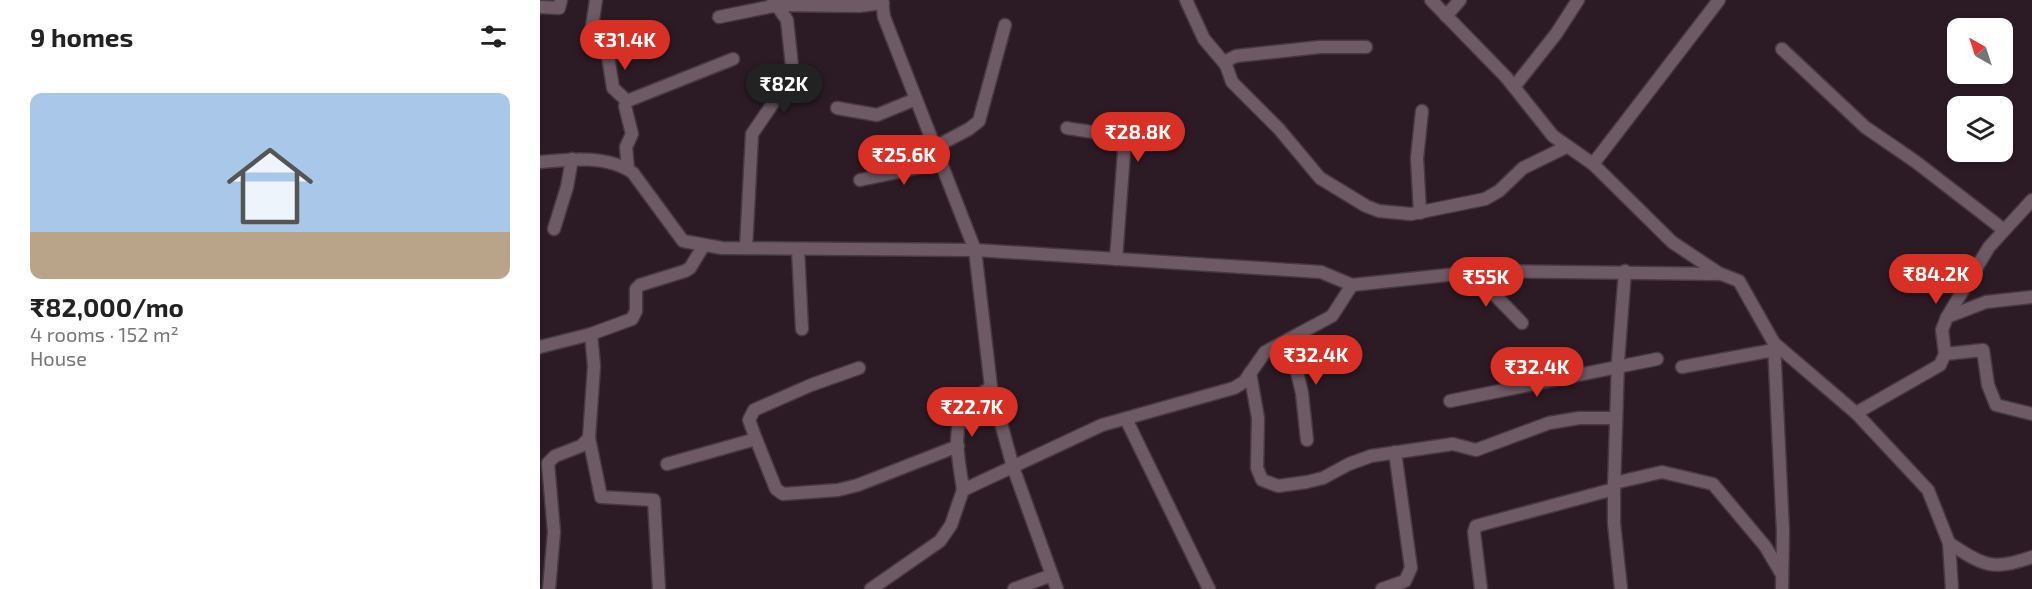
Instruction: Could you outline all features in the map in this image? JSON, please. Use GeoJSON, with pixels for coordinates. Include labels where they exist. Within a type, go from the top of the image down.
{"type":"FeatureCollection","features":[{"type":"Feature","properties":{"kind":"street"},"geometry":{"type":"LineString","coordinates":[[540,8],[559,8],[561,0]]}},
{"type":"Feature","properties":{"kind":"street"},"geometry":{"type":"LineString","coordinates":[[596,0],[590,40],[592,44],[607,50],[645,44]]}},
{"type":"Feature","properties":{"kind":"street"},"geometry":{"type":"LineString","coordinates":[[1186,0],[1204,39],[1226,65],[1236,87],[1279,129],[1315,172],[1330,185],[1378,211],[1392,214],[1420,213],[1485,199],[1499,191],[1523,168],[1566,147]]}},
{"type":"Feature","properties":{"kind":"street"},"geometry":{"type":"LineString","coordinates":[[1431,0],[1514,87],[1552,136],[1593,164],[1672,242],[1721,274],[1739,281],[1774,347],[1856,413],[1928,490],[1949,543],[1952,589]]}},
{"type":"Feature","properties":{"kind":"street"},"geometry":{"type":"LineString","coordinates":[[1446,16],[1460,0]]}},
{"type":"Feature","properties":{"kind":"street"},"geometry":{"type":"LineString","coordinates":[[1514,87],[1556,34],[1578,0]]}},
{"type":"Feature","properties":{"kind":"street"},"geometry":{"type":"LineString","coordinates":[[1593,164],[1719,0]]}},
{"type":"Feature","properties":{"kind":"street"},"geometry":{"type":"LineString","coordinates":[[719,17],[776,3],[859,6],[882,1],[884,17],[975,250],[991,387],[1013,467],[1057,589]]}},
{"type":"Feature","properties":{"kind":"street"},"geometry":{"type":"LineString","coordinates":[[746,248],[752,134],[780,93],[792,66],[787,20],[776,3]]}},
{"type":"Feature","properties":{"kind":"street"},"geometry":{"type":"LineString","coordinates":[[935,147],[969,129],[979,121],[1005,25]]}},
{"type":"Feature","properties":{"kind":"street"},"geometry":{"type":"LineString","coordinates":[[1226,65],[1228,60],[1236,56],[1320,47],[1366,47]]}},
{"type":"Feature","properties":{"kind":"street"},"geometry":{"type":"LineString","coordinates":[[1782,49],[1865,127],[1916,162],[2004,230]]}},
{"type":"Feature","properties":{"kind":"street"},"geometry":{"type":"LineString","coordinates":[[607,50],[613,88],[627,101]]}},
{"type":"Feature","properties":{"kind":"street"},"geometry":{"type":"LineString","coordinates":[[627,101],[733,59]]}},
{"type":"Feature","properties":{"kind":"street"},"geometry":{"type":"LineString","coordinates":[[837,108],[878,115],[916,99]]}},
{"type":"Feature","properties":{"kind":"street"},"geometry":{"type":"LineString","coordinates":[[627,101],[625,106],[632,134],[626,147],[628,169]]}},
{"type":"Feature","properties":{"kind":"street"},"geometry":{"type":"LineString","coordinates":[[1420,213],[1417,136],[1422,111]]}},
{"type":"Feature","properties":{"kind":"street"},"geometry":{"type":"LineString","coordinates":[[1067,128],[1115,138],[1122,145],[1124,152],[1116,259]]}},
{"type":"Feature","properties":{"kind":"street"},"geometry":{"type":"LineString","coordinates":[[540,162],[572,159],[623,165],[683,241],[704,245],[798,249],[975,250],[1321,272],[1352,285],[1483,271],[1721,274]]}},
{"type":"Feature","properties":{"kind":"street"},"geometry":{"type":"LineString","coordinates":[[554,229],[572,159]]}},
{"type":"Feature","properties":{"kind":"street"},"geometry":{"type":"LineString","coordinates":[[860,180],[941,163]]}},
{"type":"Feature","properties":{"kind":"street"},"geometry":{"type":"LineString","coordinates":[[1856,413],[1940,365],[1945,354],[1942,330],[1947,317],[1989,247],[2032,200]]}},
{"type":"Feature","properties":{"kind":"street"},"geometry":{"type":"LineString","coordinates":[[540,347],[591,334],[632,319],[636,311],[636,289],[640,285],[685,271],[704,245]]}},
{"type":"Feature","properties":{"kind":"street"},"geometry":{"type":"LineString","coordinates":[[798,249],[801,329]]}},
{"type":"Feature","properties":{"kind":"street"},"geometry":{"type":"LineString","coordinates":[[1483,271],[1490,290],[1522,323]]}},
{"type":"Feature","properties":{"kind":"street"},"geometry":{"type":"LineString","coordinates":[[1621,589],[1614,523],[1614,486],[1618,365],[1625,271]]}},
{"type":"Feature","properties":{"kind":"street"},"geometry":{"type":"LineString","coordinates":[[963,490],[1102,425],[1234,388],[1250,373],[1265,352],[1332,316],[1352,285]]}},
{"type":"Feature","properties":{"kind":"street"},"geometry":{"type":"LineString","coordinates":[[1947,317],[1986,302],[2032,297]]}},
{"type":"Feature","properties":{"kind":"street"},"geometry":{"type":"LineString","coordinates":[[591,334],[594,366],[589,438],[601,497],[654,500],[659,589]]}},
{"type":"Feature","properties":{"kind":"street"},"geometry":{"type":"LineString","coordinates":[[1289,339],[1302,393],[1307,440]]}},
{"type":"Feature","properties":{"kind":"street"},"geometry":{"type":"LineString","coordinates":[[1682,368],[1774,347]]}},
{"type":"Feature","properties":{"kind":"street"},"geometry":{"type":"LineString","coordinates":[[1774,347],[1782,589]]}},
{"type":"Feature","properties":{"kind":"street"},"geometry":{"type":"LineString","coordinates":[[1945,354],[1983,350],[1988,385],[1996,405],[2032,414]]}},
{"type":"Feature","properties":{"kind":"street"},"geometry":{"type":"LineString","coordinates":[[1450,401],[1618,365],[1657,359]]}},
{"type":"Feature","properties":{"kind":"street"},"geometry":{"type":"LineString","coordinates":[[859,368],[811,385],[754,410],[750,420],[776,489],[783,494],[838,490],[858,485],[958,446]]}},
{"type":"Feature","properties":{"kind":"street"},"geometry":{"type":"LineString","coordinates":[[1250,373],[1258,418],[1258,474],[1267,483],[1278,486],[1307,482],[1332,474],[1360,459],[1453,444],[1476,450],[1548,423],[1579,418],[1616,418]]}},
{"type":"Feature","properties":{"kind":"street"},"geometry":{"type":"LineString","coordinates":[[871,589],[940,541],[951,525],[963,490],[958,446],[959,421],[967,406],[991,387]]}},
{"type":"Feature","properties":{"kind":"street"},"geometry":{"type":"LineString","coordinates":[[1126,418],[1209,589]]}},
{"type":"Feature","properties":{"kind":"street"},"geometry":{"type":"LineString","coordinates":[[549,589],[554,532],[544,464],[555,456],[581,447],[589,438]]}},
{"type":"Feature","properties":{"kind":"street"},"geometry":{"type":"LineString","coordinates":[[667,464],[756,439]]}},
{"type":"Feature","properties":{"kind":"street"},"geometry":{"type":"LineString","coordinates":[[1382,589],[1405,580],[1411,568],[1395,452]]}},
{"type":"Feature","properties":{"kind":"street"},"geometry":{"type":"LineString","coordinates":[[1481,589],[1474,532],[1476,526],[1662,472],[1713,484],[1765,546],[1782,576]]}},
{"type":"Feature","properties":{"kind":"street"},"geometry":{"type":"LineString","coordinates":[[1949,543],[1968,556],[1997,567],[2032,557]]}},
{"type":"Feature","properties":{"kind":"street"},"geometry":{"type":"LineString","coordinates":[[1014,589],[1052,575]]}}]}
